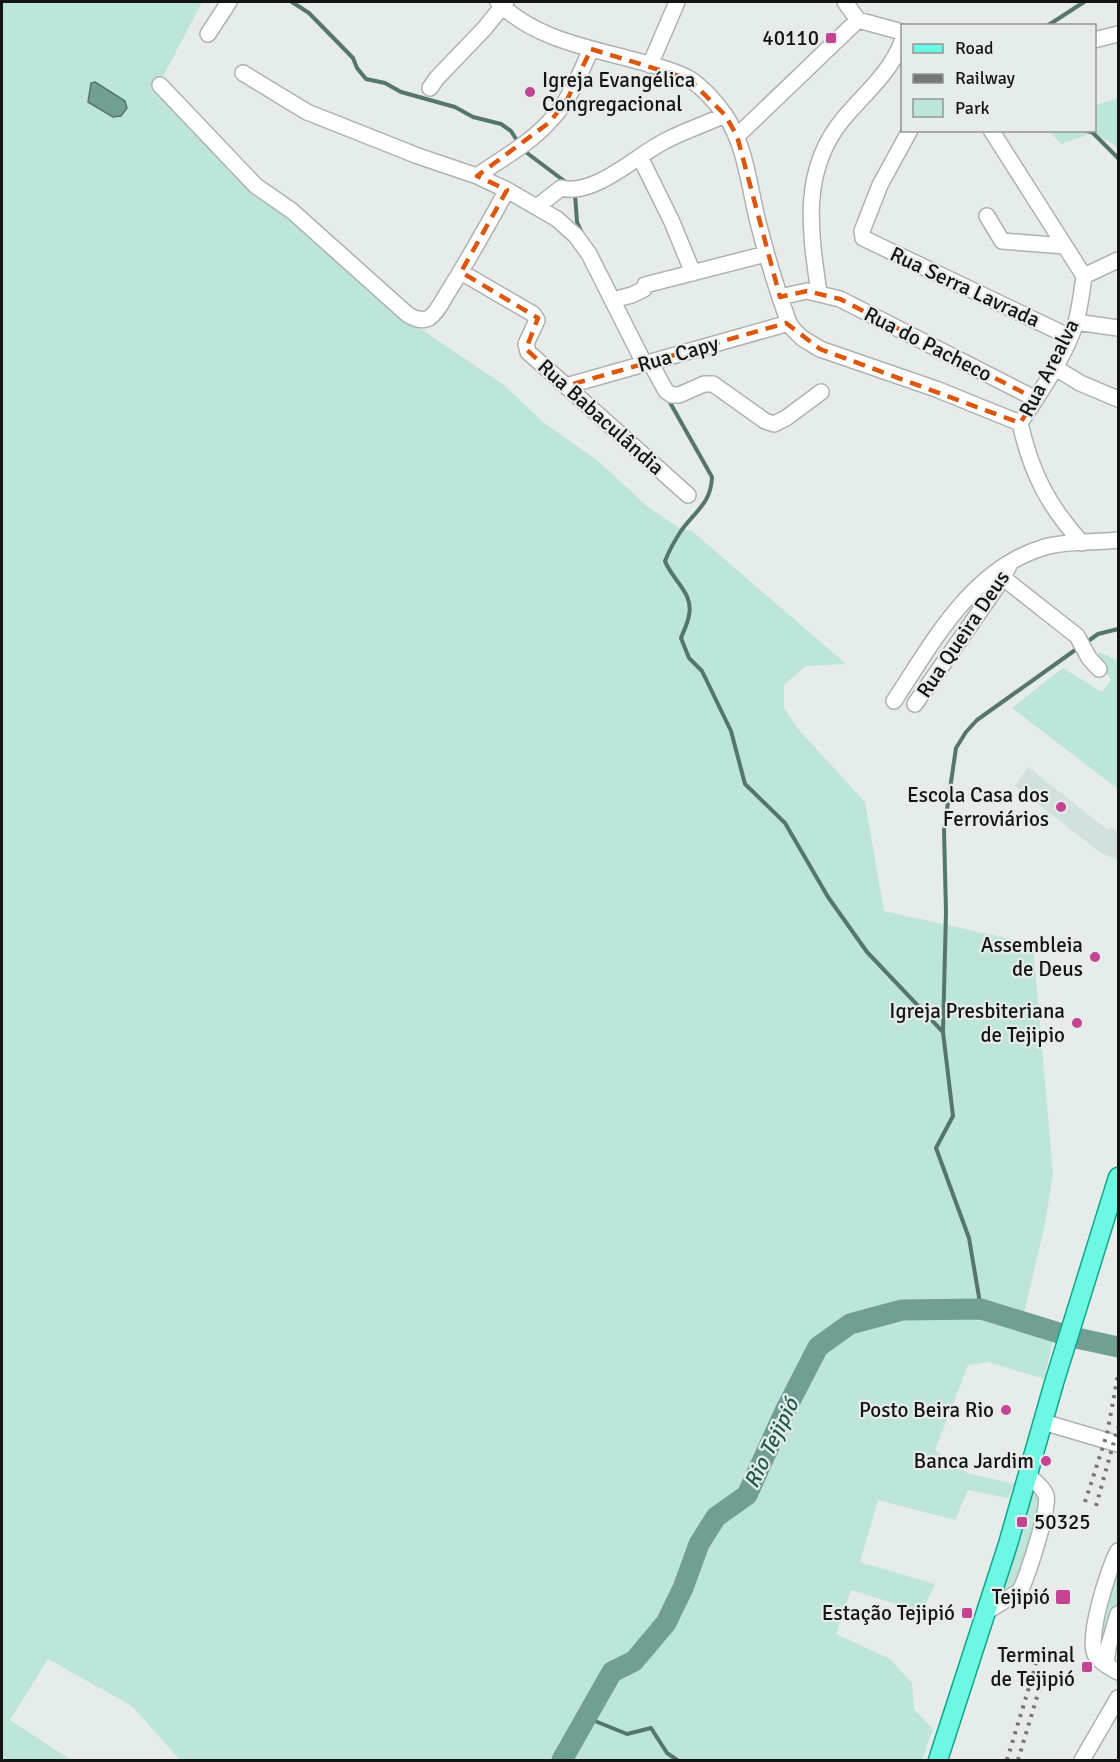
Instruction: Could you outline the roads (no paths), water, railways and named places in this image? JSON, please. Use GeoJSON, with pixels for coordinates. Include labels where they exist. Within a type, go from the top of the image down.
{"type":"FeatureCollection","features":[{"type":"Feature","properties":{"kind":"main road"},"geometry":{"type":"LineString","coordinates":[[938,1761],[1119,1177]]}},
{"type":"Feature","properties":{"kind":"street"},"geometry":{"type":"LineString","coordinates":[[208,34],[229,2]]}},
{"type":"Feature","properties":{"kind":"street"},"geometry":{"type":"LineString","coordinates":[[650,65],[677,2],[662,2]]}},
{"type":"Feature","properties":{"kind":"street"},"geometry":{"type":"LineString","coordinates":[[844,2],[858,20],[901,31]]}},
{"type":"Feature","properties":{"kind":"street"},"geometry":{"type":"LineString","coordinates":[[430,88],[484,29],[502,3],[519,21],[537,30],[591,49],[671,70],[689,79],[701,88],[725,115],[737,136],[766,254],[793,329],[802,338],[820,349],[936,389],[1020,423]]}},
{"type":"Feature","properties":{"kind":"street"},"geometry":{"type":"LineString","coordinates":[[737,136],[858,20]]}},
{"type":"Feature","properties":{"kind":"street"},"geometry":{"type":"LineString","coordinates":[[1096,40],[1119,34]]}},
{"type":"Feature","properties":{"kind":"street"},"geometry":{"type":"LineString","coordinates":[[780,297],[807,291],[819,293],[811,240],[810,215],[811,195],[818,164],[835,129],[886,73],[901,47]]}},
{"type":"Feature","properties":{"kind":"street"},"geometry":{"type":"LineString","coordinates":[[477,176],[525,143],[550,122],[568,98],[591,49]]}},
{"type":"Feature","properties":{"kind":"street"},"geometry":{"type":"LineString","coordinates":[[243,73],[307,112],[418,156],[477,176],[538,206],[556,219],[576,236],[589,254],[647,363],[666,391],[672,395],[679,395],[704,384],[713,384],[756,415],[774,424],[821,392]]}},
{"type":"Feature","properties":{"kind":"street"},"geometry":{"type":"LineString","coordinates":[[160,85],[256,186],[292,211],[407,314],[415,318],[422,320],[429,318],[461,272],[507,190]]}},
{"type":"Feature","properties":{"kind":"street"},"geometry":{"type":"LineString","coordinates":[[538,206],[561,188],[577,190],[629,165],[663,142],[725,115]]}},
{"type":"Feature","properties":{"kind":"street","name":"Rua Serra Lavrada"},"geometry":{"type":"LineString","coordinates":[[909,132],[880,185],[862,236],[866,241],[922,265],[968,290],[1070,337]]}},
{"type":"Feature","properties":{"kind":"street"},"geometry":{"type":"LineString","coordinates":[[992,132],[1084,276],[1119,260]]}},
{"type":"Feature","properties":{"kind":"street"},"geometry":{"type":"LineString","coordinates":[[640,157],[672,222],[693,273]]}},
{"type":"Feature","properties":{"kind":"street"},"geometry":{"type":"LineString","coordinates":[[987,216],[1002,241],[1065,246]]}},
{"type":"Feature","properties":{"kind":"street"},"geometry":{"type":"LineString","coordinates":[[620,298],[644,289],[645,285],[766,254]]}},
{"type":"Feature","properties":{"kind":"street","name":"Rua Babaculândia"},"geometry":{"type":"LineString","coordinates":[[461,272],[533,314],[537,320],[526,349],[687,495]]}},
{"type":"Feature","properties":{"kind":"street","name":"Rua Arealva"},"geometry":{"type":"LineString","coordinates":[[1082,543],[1066,525],[1044,492],[1026,452],[1020,423],[1070,337],[1076,322],[1084,276]]}},
{"type":"Feature","properties":{"kind":"street","name":"Rua do Pacheco"},"geometry":{"type":"LineString","coordinates":[[819,293],[840,299],[1036,399]]}},
{"type":"Feature","properties":{"kind":"street","name":"Rua Capy"},"geometry":{"type":"LineString","coordinates":[[566,386],[789,322]]}},
{"type":"Feature","properties":{"kind":"street"},"geometry":{"type":"LineString","coordinates":[[1076,322],[1119,328]]}},
{"type":"Feature","properties":{"kind":"street"},"geometry":{"type":"LineString","coordinates":[[1054,368],[1080,383],[1119,399]]}},
{"type":"Feature","properties":{"kind":"street","name":"Rua Queira Deus"},"geometry":{"type":"LineString","coordinates":[[894,701],[944,626],[965,600],[1010,563],[1046,546],[1119,540]]}},
{"type":"Feature","properties":{"kind":"street"},"geometry":{"type":"LineString","coordinates":[[999,574],[1072,632],[1099,669]]}},
{"type":"Feature","properties":{"kind":"street","name":"Rua Queira Deus"},"geometry":{"type":"LineString","coordinates":[[915,704],[999,574]]}},
{"type":"Feature","properties":{"kind":"street"},"geometry":{"type":"LineString","coordinates":[[1043,1422],[1119,1444]]}},
{"type":"Feature","properties":{"kind":"street"},"geometry":{"type":"LineString","coordinates":[[986,1612],[1020,1591],[1039,1535],[1047,1501],[1043,1490],[1027,1474]]}},
{"type":"Feature","properties":{"kind":"street"},"geometry":{"type":"LineString","coordinates":[[1112,1669],[1095,1655],[1092,1634],[1104,1590],[1119,1551]]}},
{"type":"Feature","properties":{"kind":"street"},"geometry":{"type":"LineString","coordinates":[[1112,1669],[1111,1634],[1119,1614]]}},
{"type":"Feature","properties":{"kind":"street"},"geometry":{"type":"LineString","coordinates":[[1082,1761],[1119,1698]]}},
{"type":"Feature","properties":{"kind":"waterway"},"geometry":{"type":"LineString","coordinates":[[292,2],[309,13],[353,58],[357,68],[366,79],[385,83],[401,92],[455,107],[473,117],[501,124],[511,131],[518,142]]}},
{"type":"Feature","properties":{"kind":"waterway"},"geometry":{"type":"LineString","coordinates":[[1050,24],[1084,2]]}},
{"type":"Feature","properties":{"kind":"waterway"},"geometry":{"type":"LineString","coordinates":[[1090,132],[1118,158]]}},
{"type":"Feature","properties":{"kind":"waterway"},"geometry":{"type":"LineString","coordinates":[[523,150],[567,183]]}},
{"type":"Feature","properties":{"kind":"waterway"},"geometry":{"type":"LineString","coordinates":[[575,194],[577,222],[582,233]]}},
{"type":"Feature","properties":{"kind":"waterway"},"geometry":{"type":"LineString","coordinates":[[668,399],[712,477],[709,494],[681,531],[665,561],[685,593],[690,607],[681,638],[689,658],[702,671],[731,731],[745,784],[785,823],[828,897],[867,952],[943,1032]]}},
{"type":"Feature","properties":{"kind":"waterway"},"geometry":{"type":"LineString","coordinates":[[1084,644],[1098,634],[1118,629]]}},
{"type":"Feature","properties":{"kind":"waterway"},"geometry":{"type":"LineString","coordinates":[[981,1309],[969,1238],[936,1148],[953,1116],[943,1032],[946,912],[944,830],[956,748],[977,720],[1078,648]]}},
{"type":"Feature","properties":{"kind":"waterway","name":"Rio Tejipió"},"geometry":{"type":"LineString","coordinates":[[562,1760],[612,1672],[634,1661],[666,1623],[683,1588],[699,1544],[716,1517],[747,1495],[785,1411],[818,1347],[850,1324],[902,1310],[981,1309],[1072,1337],[1118,1347]]}},
{"type":"Feature","properties":{"kind":"waterway"},"geometry":{"type":"LineString","coordinates":[[585,1717],[627,1734],[651,1728],[667,1753],[677,1760]]}},
{"type":"Feature","properties":{"kind":"railway"},"geometry":{"type":"LineString","coordinates":[[1085,1502],[1107,1434],[1118,1375]]}},
{"type":"Feature","properties":{"kind":"railway"},"geometry":{"type":"LineString","coordinates":[[1096,1506],[1118,1427]]}},
{"type":"Feature","properties":{"kind":"railway"},"geometry":{"type":"LineString","coordinates":[[1007,1760],[1036,1664]]}},
{"type":"Feature","properties":{"kind":"railway"},"geometry":{"type":"LineString","coordinates":[[1018,1760],[1046,1667]]}},
{"type":"Feature","properties":{"kind":"place","name":"40110"},"geometry":{"type":"Point","coordinates":[831,38]}},
{"type":"Feature","properties":{"kind":"place","name":"Igreja Evangélica Congregacional"},"geometry":{"type":"Point","coordinates":[530,92]}},
{"type":"Feature","properties":{"kind":"place","name":"Escola Casa dos Ferroviários"},"geometry":{"type":"Point","coordinates":[1061,807]}},
{"type":"Feature","properties":{"kind":"place","name":"Assembleia de Deus"},"geometry":{"type":"Point","coordinates":[1095,957]}},
{"type":"Feature","properties":{"kind":"place","name":"Igreja Presbiteriana de Tejipio"},"geometry":{"type":"Point","coordinates":[1077,1023]}},
{"type":"Feature","properties":{"kind":"place","name":"Posto Beira Rio"},"geometry":{"type":"Point","coordinates":[1006,1410]}},
{"type":"Feature","properties":{"kind":"place","name":"Banca Jardim"},"geometry":{"type":"Point","coordinates":[1046,1461]}},
{"type":"Feature","properties":{"kind":"place","name":"50325"},"geometry":{"type":"Point","coordinates":[1022,1522]}},
{"type":"Feature","properties":{"kind":"place","name":"Tejipió"},"geometry":{"type":"Point","coordinates":[1063,1597]}},
{"type":"Feature","properties":{"kind":"place","name":"Estação Tejipió"},"geometry":{"type":"Point","coordinates":[967,1613]}},
{"type":"Feature","properties":{"kind":"place","name":"Terminal de Tejipió"},"geometry":{"type":"Point","coordinates":[1087,1667]}}]}
